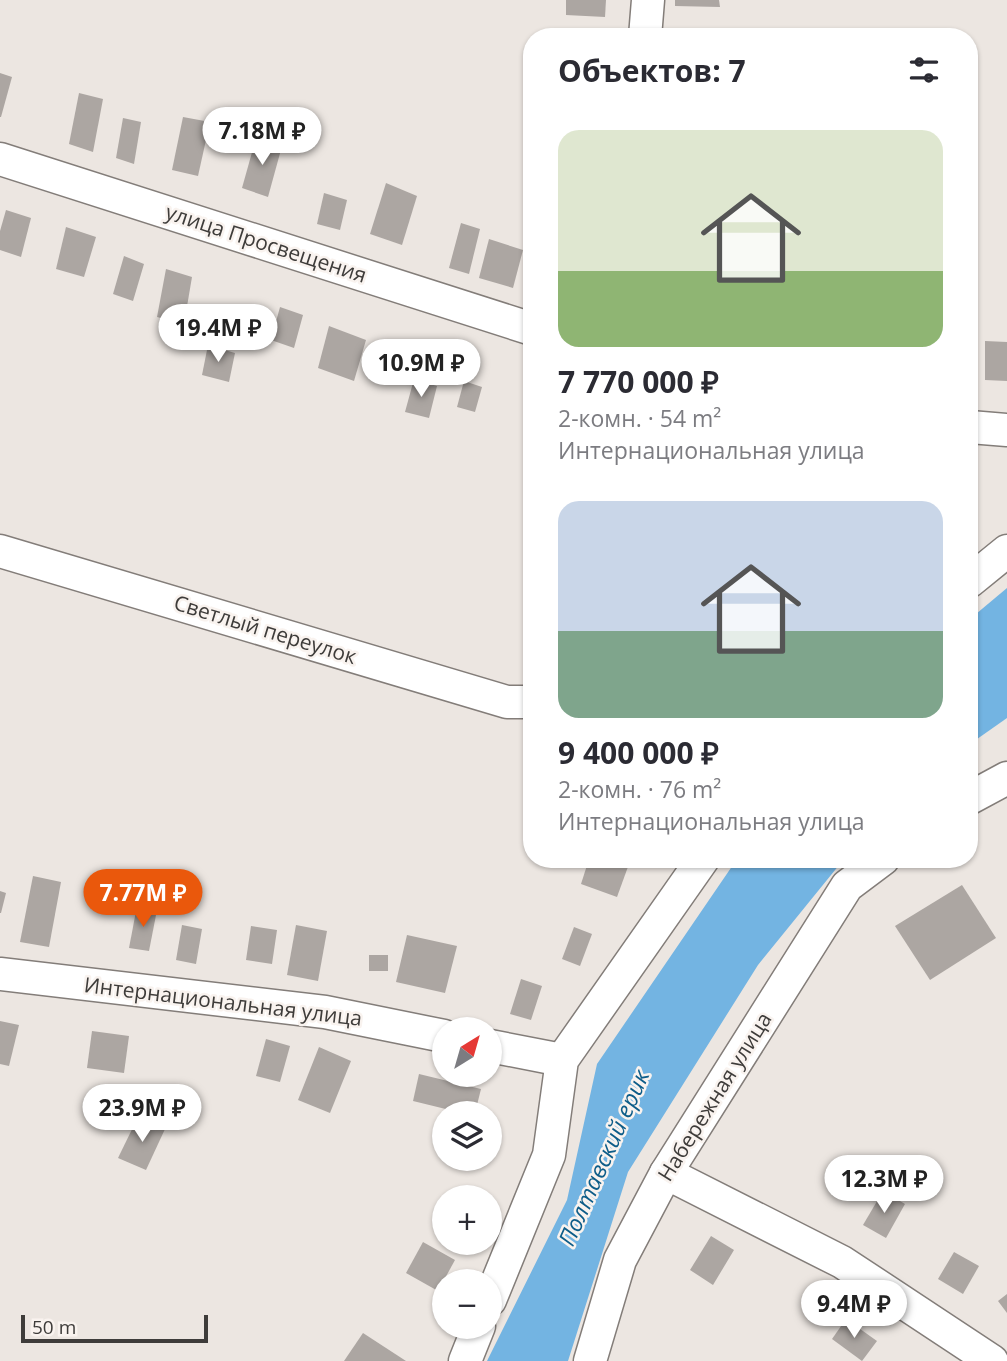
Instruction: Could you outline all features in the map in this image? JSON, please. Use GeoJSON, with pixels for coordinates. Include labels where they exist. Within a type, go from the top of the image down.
{"type":"FeatureCollection","features":[{"type":"Feature","properties":{"kind":"street"},"geometry":{"type":"LineString","coordinates":[[646,28],[648,0]]}},
{"type":"Feature","properties":{"kind":"street","name":"улица Просвещения"},"geometry":{"type":"LineString","coordinates":[[0,159],[523,326]]}},
{"type":"Feature","properties":{"kind":"street"},"geometry":{"type":"LineString","coordinates":[[978,428],[1007,430]]}},
{"type":"Feature","properties":{"kind":"street","name":"Светлый переулок"},"geometry":{"type":"LineString","coordinates":[[0,551],[507,702],[523,702]]}},
{"type":"Feature","properties":{"kind":"street"},"geometry":{"type":"LineString","coordinates":[[978,574],[1007,551]]}},
{"type":"Feature","properties":{"kind":"street"},"geometry":{"type":"LineString","coordinates":[[978,794],[1007,778]]}},
{"type":"Feature","properties":{"kind":"street"},"geometry":{"type":"LineString","coordinates":[[502,1271],[549,1155],[562,1060],[697,868]]}},
{"type":"Feature","properties":{"kind":"street","name":"Набережная улица"},"geometry":{"type":"LineString","coordinates":[[590,1361],[620,1260],[666,1173],[848,886],[871,868]]}},
{"type":"Feature","properties":{"kind":"street","name":"Интернациональная улица"},"geometry":{"type":"LineString","coordinates":[[0,974],[325,1012],[432,1034]]}},
{"type":"Feature","properties":{"kind":"street"},"geometry":{"type":"LineString","coordinates":[[502,1048],[562,1060]]}},
{"type":"Feature","properties":{"kind":"street"},"geometry":{"type":"LineString","coordinates":[[666,1173],[842,1262],[992,1361]]}},
{"type":"Feature","properties":{"kind":"street"},"geometry":{"type":"LineString","coordinates":[[465,1361],[474,1339]]}},
{"type":"Feature","properties":{"kind":"water"},"geometry":{"type":"Polygon","coordinates":[[[1007,588],[1007,718],[978,738],[978,612],[1007,588]]]}},
{"type":"Feature","properties":{"kind":"water","name":"Полтавский ерик"},"geometry":{"type":"Polygon","coordinates":[[[731,868],[837,868],[758,965],[628,1172],[568,1361],[487,1361],[498,1339],[502,1339],[502,1331],[567,1200],[597,1064],[731,868]]]}},
{"type":"Feature","properties":{"kind":"building"},"geometry":{"type":"Polygon","coordinates":[[[566,0],[606,0],[605,17],[566,15],[566,0]]]}},
{"type":"Feature","properties":{"kind":"building"},"geometry":{"type":"Polygon","coordinates":[[[675,0],[719,0],[720,7],[675,6],[675,0]]]}},
{"type":"Feature","properties":{"kind":"building"},"geometry":{"type":"Polygon","coordinates":[[[0,73],[12,77],[1,117],[0,117],[0,73]]]}},
{"type":"Feature","properties":{"kind":"building"},"geometry":{"type":"Polygon","coordinates":[[[79,93],[103,99],[93,152],[69,144],[79,93]]]}},
{"type":"Feature","properties":{"kind":"building"},"geometry":{"type":"Polygon","coordinates":[[[183,117],[210,122],[198,176],[172,170],[183,117]]]}},
{"type":"Feature","properties":{"kind":"building"},"geometry":{"type":"Polygon","coordinates":[[[123,118],[141,122],[134,164],[116,158],[123,118]]]}},
{"type":"Feature","properties":{"kind":"building"},"geometry":{"type":"Polygon","coordinates":[[[256,138],[282,146],[268,197],[242,188],[256,138]]]}},
{"type":"Feature","properties":{"kind":"building"},"geometry":{"type":"Polygon","coordinates":[[[386,183],[417,196],[402,245],[370,234],[386,183]]]}},
{"type":"Feature","properties":{"kind":"building"},"geometry":{"type":"Polygon","coordinates":[[[324,193],[347,200],[340,230],[317,224],[324,193]]]}},
{"type":"Feature","properties":{"kind":"building"},"geometry":{"type":"Polygon","coordinates":[[[6,210],[31,218],[21,257],[0,250],[0,231],[6,210]]]}},
{"type":"Feature","properties":{"kind":"building"},"geometry":{"type":"Polygon","coordinates":[[[461,223],[480,229],[469,274],[449,268],[461,223]]]}},
{"type":"Feature","properties":{"kind":"building"},"geometry":{"type":"Polygon","coordinates":[[[66,227],[96,237],[84,277],[56,269],[66,227]]]}},
{"type":"Feature","properties":{"kind":"building"},"geometry":{"type":"Polygon","coordinates":[[[489,239],[523,250],[513,288],[479,278],[489,239]]]}},
{"type":"Feature","properties":{"kind":"building"},"geometry":{"type":"Polygon","coordinates":[[[124,256],[144,264],[133,301],[113,294],[124,256]]]}},
{"type":"Feature","properties":{"kind":"building"},"geometry":{"type":"Polygon","coordinates":[[[166,269],[192,277],[184,324],[157,317],[166,269]]]}},
{"type":"Feature","properties":{"kind":"building"},"geometry":{"type":"Polygon","coordinates":[[[280,307],[303,315],[294,348],[271,340],[280,307]]]}},
{"type":"Feature","properties":{"kind":"building"},"geometry":{"type":"Polygon","coordinates":[[[329,326],[366,340],[354,381],[318,368],[329,326]]]}},
{"type":"Feature","properties":{"kind":"building"},"geometry":{"type":"Polygon","coordinates":[[[985,341],[1007,342],[1007,381],[985,380],[985,341]]]}},
{"type":"Feature","properties":{"kind":"building"},"geometry":{"type":"Polygon","coordinates":[[[208,345],[235,353],[229,382],[202,375],[208,345]]]}},
{"type":"Feature","properties":{"kind":"building"},"geometry":{"type":"Polygon","coordinates":[[[414,379],[437,386],[429,418],[405,412],[414,379]]]}},
{"type":"Feature","properties":{"kind":"building"},"geometry":{"type":"Polygon","coordinates":[[[464,381],[482,387],[475,412],[457,407],[464,381]]]}},
{"type":"Feature","properties":{"kind":"building"},"geometry":{"type":"Polygon","coordinates":[[[586,868],[628,868],[617,897],[581,884],[586,868]]]}},
{"type":"Feature","properties":{"kind":"building"},"geometry":{"type":"Polygon","coordinates":[[[33,876],[61,882],[49,947],[20,942],[33,876]]]}},
{"type":"Feature","properties":{"kind":"building"},"geometry":{"type":"Polygon","coordinates":[[[962,885],[996,938],[930,980],[895,926],[962,885]]]}},
{"type":"Feature","properties":{"kind":"building"},"geometry":{"type":"Polygon","coordinates":[[[0,891],[6,893],[1,913],[0,913],[0,891]]]}},
{"type":"Feature","properties":{"kind":"building"},"geometry":{"type":"Polygon","coordinates":[[[137,906],[157,910],[149,951],[129,948],[137,906]]]}},
{"type":"Feature","properties":{"kind":"building"},"geometry":{"type":"Polygon","coordinates":[[[182,925],[202,929],[196,964],[176,960],[182,925]]]}},
{"type":"Feature","properties":{"kind":"building"},"geometry":{"type":"Polygon","coordinates":[[[296,925],[327,931],[318,981],[287,975],[296,925]]]}},
{"type":"Feature","properties":{"kind":"building"},"geometry":{"type":"Polygon","coordinates":[[[251,926],[277,930],[272,964],[246,960],[251,926]]]}},
{"type":"Feature","properties":{"kind":"building"},"geometry":{"type":"Polygon","coordinates":[[[574,927],[592,934],[580,966],[562,959],[574,927]]]}},
{"type":"Feature","properties":{"kind":"building"},"geometry":{"type":"Polygon","coordinates":[[[407,935],[457,946],[445,993],[396,982],[407,935]]]}},
{"type":"Feature","properties":{"kind":"building"},"geometry":{"type":"Polygon","coordinates":[[[369,955],[388,955],[388,971],[369,971],[369,955]]]}},
{"type":"Feature","properties":{"kind":"building"},"geometry":{"type":"Polygon","coordinates":[[[521,979],[542,986],[531,1020],[510,1014],[521,979]]]}},
{"type":"Feature","properties":{"kind":"building"},"geometry":{"type":"Polygon","coordinates":[[[0,1021],[19,1025],[9,1066],[0,1064],[0,1021]]]}},
{"type":"Feature","properties":{"kind":"building"},"geometry":{"type":"Polygon","coordinates":[[[92,1031],[129,1036],[124,1073],[87,1068],[92,1031]]]}},
{"type":"Feature","properties":{"kind":"building"},"geometry":{"type":"Polygon","coordinates":[[[266,1039],[290,1046],[280,1082],[256,1076],[266,1039]]]}},
{"type":"Feature","properties":{"kind":"building"},"geometry":{"type":"Polygon","coordinates":[[[319,1047],[351,1061],[330,1113],[298,1100],[319,1047]]]}},
{"type":"Feature","properties":{"kind":"building"},"geometry":{"type":"Polygon","coordinates":[[[419,1074],[432,1077],[432,1087],[481,1089],[478,1101],[432,1101],[432,1106],[413,1101],[419,1074]]]}},
{"type":"Feature","properties":{"kind":"building"},"geometry":{"type":"Polygon","coordinates":[[[138,1117],[165,1129],[146,1170],[118,1158],[138,1117]]]}},
{"type":"Feature","properties":{"kind":"building"},"geometry":{"type":"Polygon","coordinates":[[[883,1191],[905,1204],[886,1238],[863,1225],[883,1191]]]}},
{"type":"Feature","properties":{"kind":"building"},"geometry":{"type":"Polygon","coordinates":[[[711,1236],[734,1250],[713,1285],[690,1270],[711,1236]]]}},
{"type":"Feature","properties":{"kind":"building"},"geometry":{"type":"Polygon","coordinates":[[[423,1242],[432,1247],[432,1255],[446,1255],[455,1260],[450,1269],[432,1269],[432,1288],[406,1273],[423,1242]]]}},
{"type":"Feature","properties":{"kind":"building"},"geometry":{"type":"Polygon","coordinates":[[[954,1252],[979,1266],[963,1294],[938,1279],[954,1252]]]}},
{"type":"Feature","properties":{"kind":"building"},"geometry":{"type":"Polygon","coordinates":[[[1007,1294],[1007,1313],[998,1301],[1007,1294]]]}},
{"type":"Feature","properties":{"kind":"building"},"geometry":{"type":"Polygon","coordinates":[[[846,1319],[877,1341],[862,1361],[832,1339],[846,1319]]]}},
{"type":"Feature","properties":{"kind":"building"},"geometry":{"type":"Polygon","coordinates":[[[363,1333],[406,1361],[344,1361],[363,1333]]]}}]}
